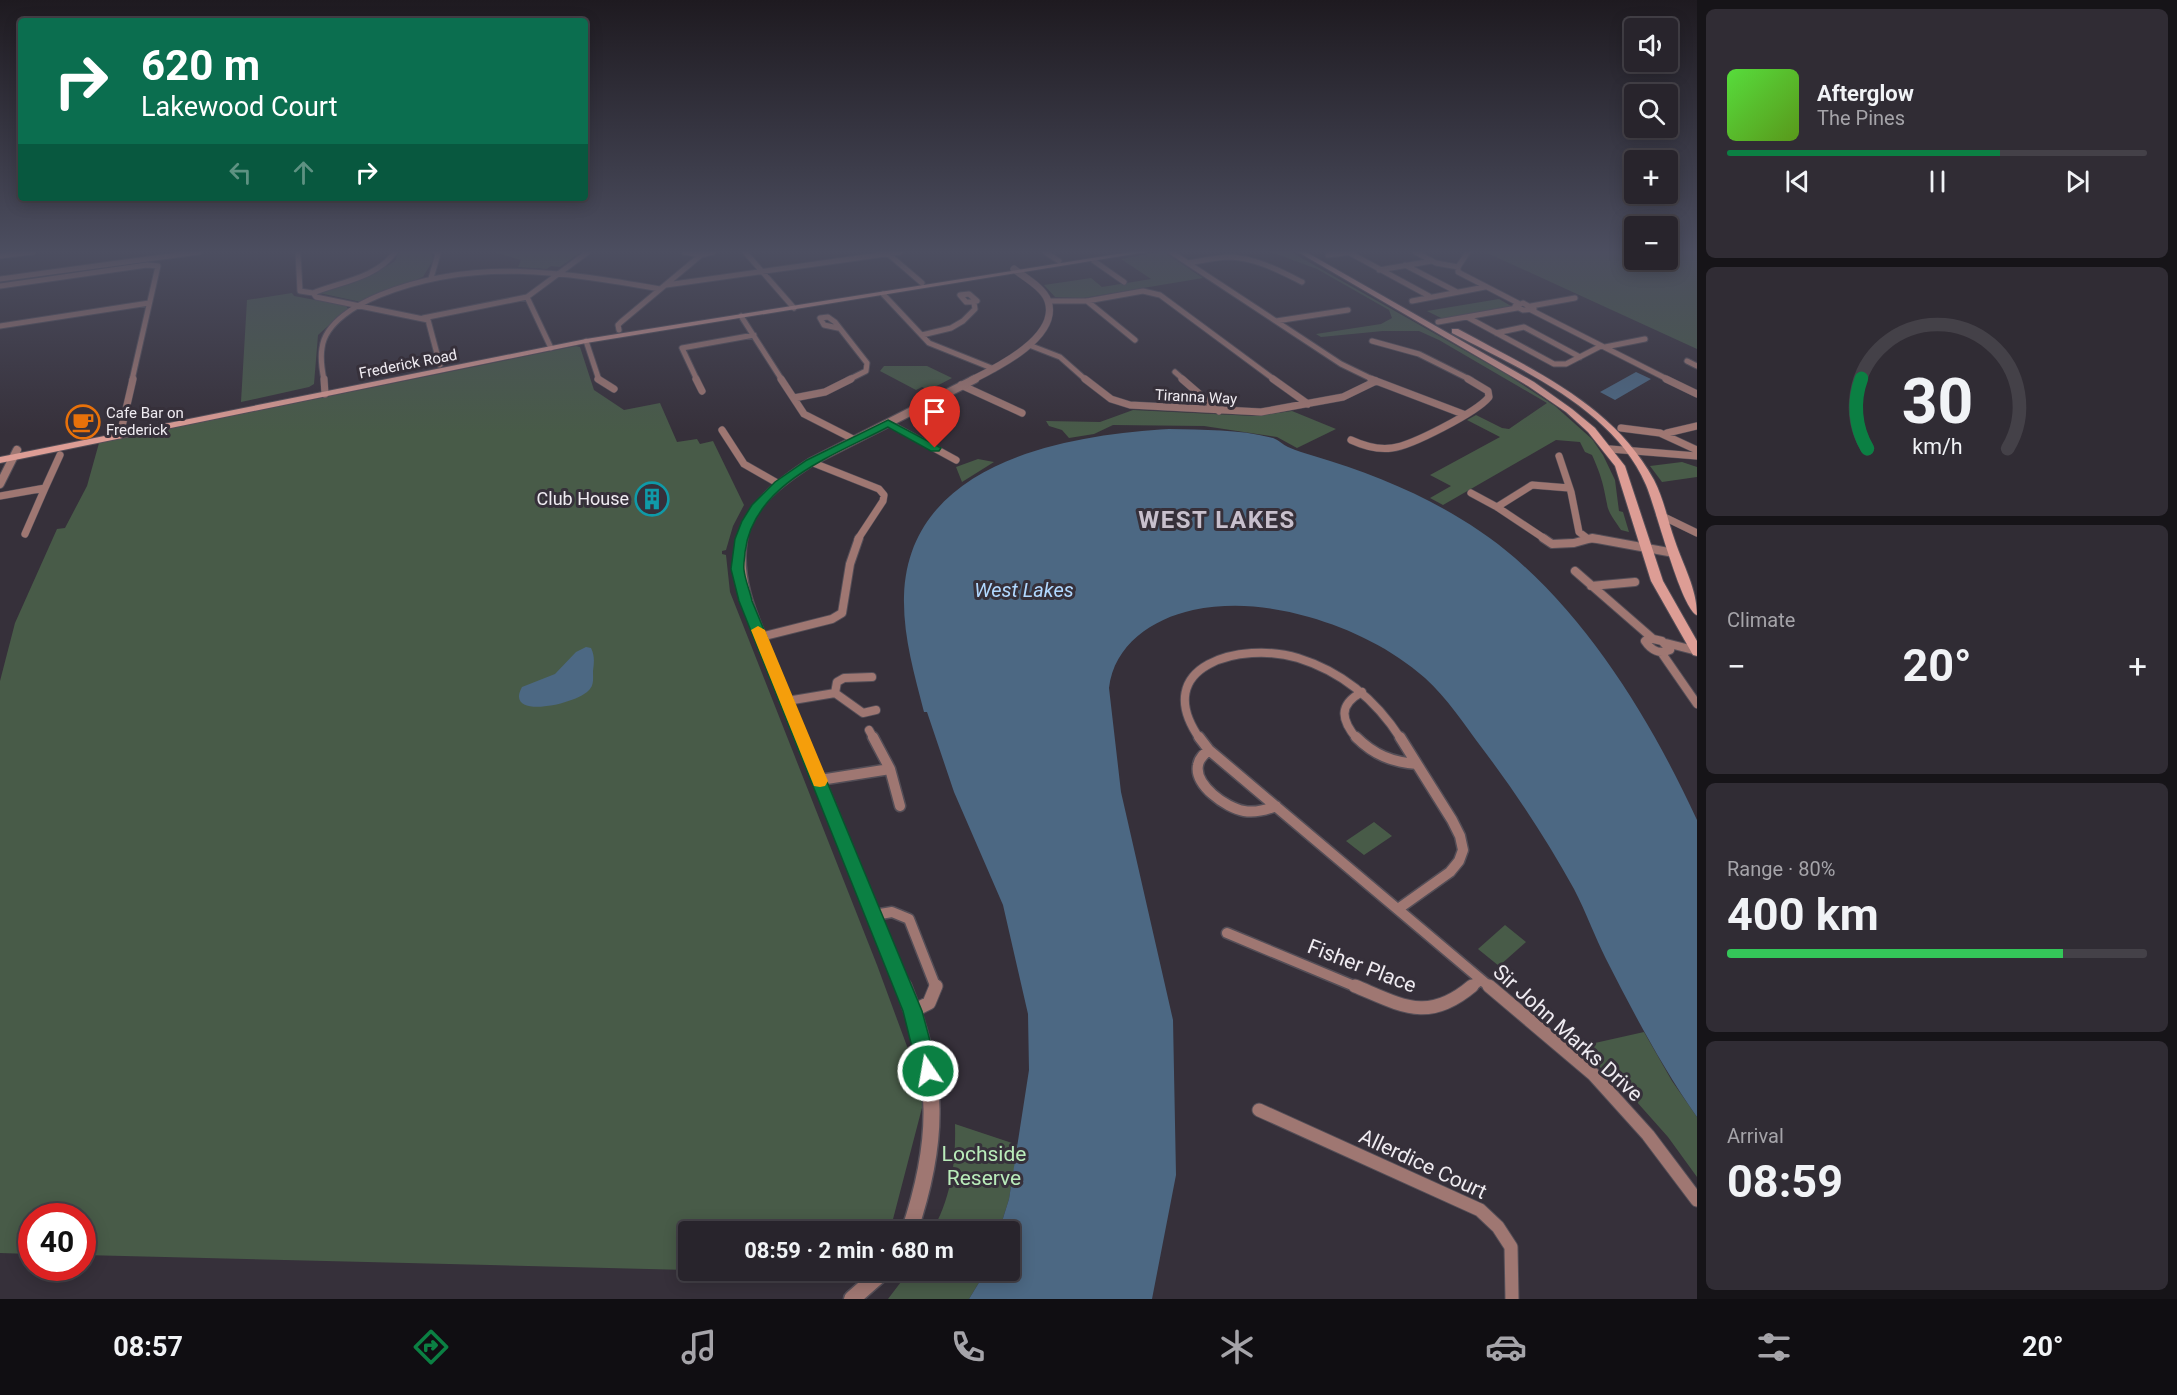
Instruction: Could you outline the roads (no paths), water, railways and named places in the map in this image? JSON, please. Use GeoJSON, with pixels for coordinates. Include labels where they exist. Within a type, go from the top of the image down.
{"type":"FeatureCollection","features":[{"type":"Feature","properties":{"kind":"main road","name":"Frederick Road"},"geometry":{"type":"LineString","coordinates":[[0,454],[16,453],[620,330],[745,313]]}},
{"type":"Feature","properties":{"kind":"main road","name":"Frederick Road"},"geometry":{"type":"LineString","coordinates":[[325,391],[440,365],[758,313]]}},
{"type":"Feature","properties":{"kind":"main road"},"geometry":{"type":"LineString","coordinates":[[1406,313],[1531,384],[1575,416],[1610,449],[1620,466],[1657,581],[1695,651]]}},
{"type":"Feature","properties":{"kind":"main road"},"geometry":{"type":"LineString","coordinates":[[1421,313],[1564,393],[1607,425],[1632,452],[1651,484],[1660,515],[1697,611]]}},
{"type":"Feature","properties":{"kind":"main road","name":"Frederick Road"},"geometry":{"type":"LineString","coordinates":[[0,459],[16,453]]}},
{"type":"Feature","properties":{"kind":"street"},"geometry":{"type":"LineString","coordinates":[[0,326],[87,313]]}},
{"type":"Feature","properties":{"kind":"street"},"geometry":{"type":"LineString","coordinates":[[120,432],[147,313]]}},
{"type":"Feature","properties":{"kind":"street"},"geometry":{"type":"LineString","coordinates":[[325,391],[322,357],[326,335],[337,322],[350,313]]}},
{"type":"Feature","properties":{"kind":"street"},"geometry":{"type":"LineString","coordinates":[[397,313],[428,320],[440,365]]}},
{"type":"Feature","properties":{"kind":"street"},"geometry":{"type":"LineString","coordinates":[[423,318],[450,313]]}},
{"type":"Feature","properties":{"kind":"street"},"geometry":{"type":"LineString","coordinates":[[534,313],[550,346]]}},
{"type":"Feature","properties":{"kind":"street"},"geometry":{"type":"LineString","coordinates":[[620,330],[618,326],[632,313]]}},
{"type":"Feature","properties":{"kind":"street"},"geometry":{"type":"LineString","coordinates":[[901,313],[935,346],[994,369]]}},
{"type":"Feature","properties":{"kind":"street"},"geometry":{"type":"LineString","coordinates":[[922,335],[942,332],[963,323],[972,313]]}},
{"type":"Feature","properties":{"kind":"street"},"geometry":{"type":"LineString","coordinates":[[913,1221],[921,1196],[930,1146],[933,1104],[926,1054],[913,1011],[741,585],[737,569],[738,553],[748,521],[756,507],[779,484],[811,462],[994,369],[1029,345],[1043,330],[1049,313]]}},
{"type":"Feature","properties":{"kind":"street"},"geometry":{"type":"LineString","coordinates":[[1101,313],[1135,340]]}},
{"type":"Feature","properties":{"kind":"street"},"geometry":{"type":"LineString","coordinates":[[1183,313],[1308,404]]}},
{"type":"Feature","properties":{"kind":"street"},"geometry":{"type":"LineString","coordinates":[[1263,313],[1335,360],[1376,381],[1463,414]]}},
{"type":"Feature","properties":{"kind":"street"},"geometry":{"type":"LineString","coordinates":[[1276,321],[1331,313]]}},
{"type":"Feature","properties":{"kind":"street"},"geometry":{"type":"LineString","coordinates":[[1438,322],[1487,313]]}},
{"type":"Feature","properties":{"kind":"street"},"geometry":{"type":"LineString","coordinates":[[1540,313],[1697,394]]}},
{"type":"Feature","properties":{"kind":"street"},"geometry":{"type":"LineString","coordinates":[[741,316],[804,414],[855,440]]}},
{"type":"Feature","properties":{"kind":"street"},"geometry":{"type":"LineString","coordinates":[[1467,317],[1554,364],[1566,364],[1603,346],[1646,339]]}},
{"type":"Feature","properties":{"kind":"street"},"geometry":{"type":"LineString","coordinates":[[1495,333],[1524,327],[1580,357]]}},
{"type":"Feature","properties":{"kind":"street"},"geometry":{"type":"LineString","coordinates":[[794,398],[825,392],[866,370],[867,363],[838,328]]}},
{"type":"Feature","properties":{"kind":"street"},"geometry":{"type":"LineString","coordinates":[[702,391],[682,348],[754,335]]}},
{"type":"Feature","properties":{"kind":"street"},"geometry":{"type":"LineString","coordinates":[[586,341],[599,381],[614,389]]}},
{"type":"Feature","properties":{"kind":"street"},"geometry":{"type":"LineString","coordinates":[[1351,441],[1367,448],[1399,448],[1487,399],[1488,391],[1437,360],[1372,341]]}},
{"type":"Feature","properties":{"kind":"street","name":"Tiranna Way"},"geometry":{"type":"LineString","coordinates":[[1029,345],[1062,358],[1106,398],[1119,404],[1261,412],[1351,395],[1376,381]]}},
{"type":"Feature","properties":{"kind":"street"},"geometry":{"type":"LineString","coordinates":[[1687,361],[1697,366]]}},
{"type":"Feature","properties":{"kind":"street"},"geometry":{"type":"LineString","coordinates":[[1175,372],[1219,411]]}},
{"type":"Feature","properties":{"kind":"street"},"geometry":{"type":"LineString","coordinates":[[961,385],[1022,413]]}},
{"type":"Feature","properties":{"kind":"street"},"geometry":{"type":"LineString","coordinates":[[888,423],[956,460]]}},
{"type":"Feature","properties":{"kind":"street"},"geometry":{"type":"LineString","coordinates":[[1667,433],[1697,426]]}},
{"type":"Feature","properties":{"kind":"street"},"geometry":{"type":"LineString","coordinates":[[1621,428],[1656,429],[1697,450]]}},
{"type":"Feature","properties":{"kind":"street"},"geometry":{"type":"LineString","coordinates":[[722,430],[741,463],[749,470],[779,484]]}},
{"type":"Feature","properties":{"kind":"street"},"geometry":{"type":"LineString","coordinates":[[1610,449],[1697,456]]}},
{"type":"Feature","properties":{"kind":"street"},"geometry":{"type":"LineString","coordinates":[[0,484],[16,453]]}},
{"type":"Feature","properties":{"kind":"street"},"geometry":{"type":"LineString","coordinates":[[25,534],[60,455]]}},
{"type":"Feature","properties":{"kind":"street"},"geometry":{"type":"LineString","coordinates":[[1559,456],[1579,532],[1587,538],[1674,553]]}},
{"type":"Feature","properties":{"kind":"street"},"geometry":{"type":"LineString","coordinates":[[1684,456],[1697,464]]}},
{"type":"Feature","properties":{"kind":"street"},"geometry":{"type":"LineString","coordinates":[[761,637],[832,619],[842,613],[850,564],[857,541],[883,501],[884,495],[879,489],[811,462]]}},
{"type":"Feature","properties":{"kind":"street"},"geometry":{"type":"LineString","coordinates":[[1497,507],[1532,485],[1569,488]]}},
{"type":"Feature","properties":{"kind":"street"},"geometry":{"type":"LineString","coordinates":[[0,496],[45,488]]}},
{"type":"Feature","properties":{"kind":"street"},"geometry":{"type":"LineString","coordinates":[[1471,493],[1497,507],[1552,544],[1574,543],[1587,538]]}},
{"type":"Feature","properties":{"kind":"street"},"geometry":{"type":"LineString","coordinates":[[1660,515],[1695,532]]}},
{"type":"Feature","properties":{"kind":"street"},"geometry":{"type":"LineString","coordinates":[[1666,530],[1695,532]]}},
{"type":"Feature","properties":{"kind":"street"},"geometry":{"type":"LineString","coordinates":[[1575,571],[1652,638],[1647,639],[1646,644],[1666,649],[1695,651]]}},
{"type":"Feature","properties":{"kind":"street"},"geometry":{"type":"LineString","coordinates":[[1591,586],[1635,582]]}},
{"type":"Feature","properties":{"kind":"street"},"geometry":{"type":"LineString","coordinates":[[1666,649],[1697,704]]}},
{"type":"Feature","properties":{"kind":"street","name":"Sir John Marks Drive"},"geometry":{"type":"LineString","coordinates":[[1398,909],[1458,865],[1463,845],[1417,764],[1380,711],[1362,692],[1340,676],[1294,656],[1274,652],[1254,652],[1217,660],[1203,667],[1191,679],[1185,693],[1185,710],[1192,727],[1209,750],[1593,1074],[1622,1103],[1663,1152],[1697,1200]]}},
{"type":"Feature","properties":{"kind":"street"},"geometry":{"type":"LineString","coordinates":[[835,693],[837,682],[844,678],[872,677]]}},
{"type":"Feature","properties":{"kind":"street"},"geometry":{"type":"LineString","coordinates":[[1362,692],[1348,700],[1345,708],[1345,716],[1351,731],[1364,746],[1387,759],[1417,764]]}},
{"type":"Feature","properties":{"kind":"street"},"geometry":{"type":"LineString","coordinates":[[787,701],[835,693],[863,713],[876,710]]}},
{"type":"Feature","properties":{"kind":"street"},"geometry":{"type":"LineString","coordinates":[[869,730],[890,769],[900,806]]}},
{"type":"Feature","properties":{"kind":"street"},"geometry":{"type":"LineString","coordinates":[[1209,750],[1196,762],[1201,779],[1213,793],[1241,811],[1261,811],[1276,806]]}},
{"type":"Feature","properties":{"kind":"street"},"geometry":{"type":"LineString","coordinates":[[819,780],[890,769]]}},
{"type":"Feature","properties":{"kind":"street"},"geometry":{"type":"LineString","coordinates":[[874,915],[889,910],[899,912],[909,919],[936,987],[934,997],[926,1007],[913,1011]]}},
{"type":"Feature","properties":{"kind":"street","name":"Fisher Place"},"geometry":{"type":"LineString","coordinates":[[1227,933],[1398,1005],[1437,1009],[1452,1003],[1480,980]]}},
{"type":"Feature","properties":{"kind":"street","name":"Allerdice Court"},"geometry":{"type":"LineString","coordinates":[[1260,1110],[1480,1210],[1498,1227],[1511,1247],[1512,1299]]}},
{"type":"Feature","properties":{"kind":"street"},"geometry":{"type":"LineString","coordinates":[[852,1299],[872,1281]]}},
{"type":"Feature","properties":{"kind":"water"},"geometry":{"type":"Polygon","coordinates":[[[1636,372],[1651,379],[1615,400],[1600,392],[1636,372]]]}},
{"type":"Feature","properties":{"kind":"water","name":"West Lakes"},"geometry":{"type":"Polygon","coordinates":[[[1169,429],[1234,431],[1260,435],[1368,474],[1420,496],[1470,524],[1515,558],[1571,615],[1620,680],[1641,714],[1697,820],[1697,1117],[1660,1060],[1638,1020],[1606,959],[1574,889],[1553,853],[1495,765],[1441,694],[1425,678],[1385,649],[1325,622],[1295,613],[1251,606],[1222,606],[1193,610],[1163,620],[1138,636],[1118,659],[1109,688],[1121,792],[1173,1020],[1176,1175],[1152,1299],[969,1299],[980,1281],[1020,1281],[1020,1221],[1002,1221],[1009,1199],[1029,1070],[1028,1014],[1003,905],[954,792],[927,712],[924,712],[907,640],[904,611],[904,596],[912,551],[933,514],[962,486],[999,464],[1041,449],[1128,432],[1169,429]]]}},
{"type":"Feature","properties":{"kind":"water"},"geometry":{"type":"Polygon","coordinates":[[[586,647],[591,648],[594,657],[593,681],[590,689],[583,695],[559,704],[532,707],[523,704],[519,697],[522,687],[555,674],[576,652],[586,647]]]}},
{"type":"Feature","properties":{"kind":"place","name":"Cafe Bar on Frederick"},"geometry":{"type":"Point","coordinates":[83,422]}},
{"type":"Feature","properties":{"kind":"place","name":"Club House"},"geometry":{"type":"Point","coordinates":[652,499]}},
{"type":"Feature","properties":{"kind":"district","name":"WEST LAKES"},"geometry":{"type":"Point","coordinates":[1217,520]}},
{"type":"Feature","properties":{"kind":"park label","name":"Lochside Reserve"},"geometry":{"type":"Point","coordinates":[984,1166]}}]}
